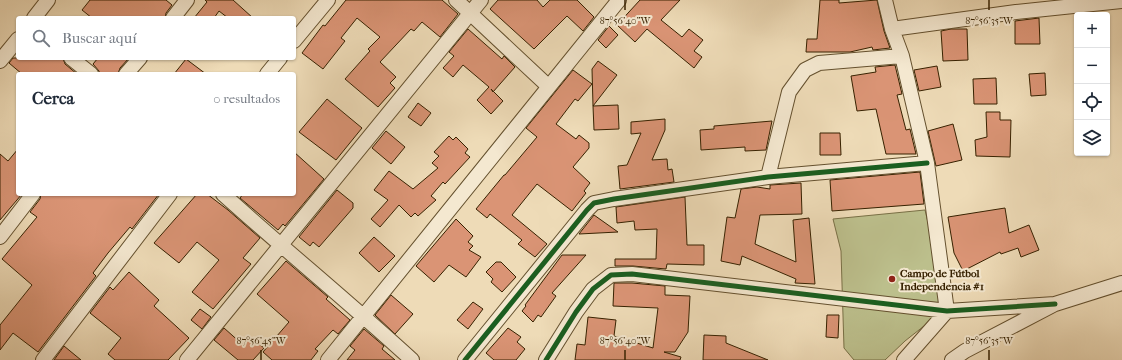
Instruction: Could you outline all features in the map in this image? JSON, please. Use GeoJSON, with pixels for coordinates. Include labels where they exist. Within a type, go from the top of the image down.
{"type":"FeatureCollection","features":[{"type":"Feature","properties":{"kind":"street"},"geometry":{"type":"LineString","coordinates":[[36,16],[48,0]]}},
{"type":"Feature","properties":{"kind":"street"},"geometry":{"type":"LineString","coordinates":[[175,16],[187,0]]}},
{"type":"Feature","properties":{"kind":"street"},"geometry":{"type":"LineString","coordinates":[[296,39],[328,0]]}},
{"type":"Feature","properties":{"kind":"street"},"geometry":{"type":"LineString","coordinates":[[456,0],[548,86]]}},
{"type":"Feature","properties":{"kind":"street"},"geometry":{"type":"LineString","coordinates":[[187,360],[481,0]]}},
{"type":"Feature","properties":{"kind":"street"},"geometry":{"type":"LineString","coordinates":[[328,360],[619,0]]}},
{"type":"Feature","properties":{"kind":"street"},"geometry":{"type":"LineString","coordinates":[[885,0],[892,29],[902,56],[927,163],[947,311],[904,360]]}},
{"type":"Feature","properties":{"kind":"street"},"geometry":{"type":"LineString","coordinates":[[892,29],[1016,12],[1122,1]]}},
{"type":"Feature","properties":{"kind":"street"},"geometry":{"type":"LineString","coordinates":[[0,62],[16,42]]}},
{"type":"Feature","properties":{"kind":"street"},"geometry":{"type":"LineString","coordinates":[[768,177],[789,92],[805,70],[818,63],[902,56]]}},
{"type":"Feature","properties":{"kind":"street"},"geometry":{"type":"LineString","coordinates":[[74,60],[89,72]]}},
{"type":"Feature","properties":{"kind":"street"},"geometry":{"type":"LineString","coordinates":[[128,72],[138,60]]}},
{"type":"Feature","properties":{"kind":"street"},"geometry":{"type":"LineString","coordinates":[[269,72],[278,60]]}},
{"type":"Feature","properties":{"kind":"street"},"geometry":{"type":"LineString","coordinates":[[465,360],[594,203],[768,177],[927,163]]}},
{"type":"Feature","properties":{"kind":"street"},"geometry":{"type":"LineString","coordinates":[[0,237],[31,196]]}},
{"type":"Feature","properties":{"kind":"street"},"geometry":{"type":"LineString","coordinates":[[43,360],[168,196]]}},
{"type":"Feature","properties":{"kind":"street"},"geometry":{"type":"LineString","coordinates":[[225,196],[280,246],[364,316],[412,360]]}},
{"type":"Feature","properties":{"kind":"street"},"geometry":{"type":"LineString","coordinates":[[546,360],[576,312],[593,289],[611,275],[632,274],[947,311],[1055,304]]}},
{"type":"Feature","properties":{"kind":"street"},"geometry":{"type":"LineString","coordinates":[[952,360],[965,351],[1055,304],[1122,283]]}},
{"type":"Feature","properties":{"kind":"green space","name":"Campo de Fútbol Independencia #1"},"geometry":{"type":"Polygon","coordinates":[[[925,210],[948,307],[905,341],[885,360],[854,360],[844,348],[841,251],[833,219],[925,210]]]}},
{"type":"Feature","properties":{"kind":"building"},"geometry":{"type":"Polygon","coordinates":[[[90,0],[166,0],[172,5],[165,16],[90,16],[82,10],[90,0]]]}},
{"type":"Feature","properties":{"kind":"building"},"geometry":{"type":"Polygon","coordinates":[[[205,0],[233,0],[251,16],[225,16],[219,11],[215,16],[196,16],[207,2],[205,0]]]}},
{"type":"Feature","properties":{"kind":"building"},"geometry":{"type":"Polygon","coordinates":[[[346,0],[442,0],[458,14],[440,37],[422,22],[414,31],[411,29],[380,62],[396,77],[390,83],[395,88],[378,107],[345,79],[370,51],[368,49],[380,37],[357,18],[341,38],[345,41],[323,69],[302,53],[323,25],[325,26],[346,0]]]}},
{"type":"Feature","properties":{"kind":"building"},"geometry":{"type":"Polygon","coordinates":[[[498,0],[537,0],[543,7],[550,0],[577,0],[594,17],[583,31],[567,16],[534,49],[490,9],[498,0]]]}},
{"type":"Feature","properties":{"kind":"building"},"geometry":{"type":"Polygon","coordinates":[[[640,0],[680,0],[661,20],[682,37],[689,29],[703,40],[694,51],[702,57],[694,68],[647,29],[635,42],[617,25],[640,0]]]}},
{"type":"Feature","properties":{"kind":"building"},"geometry":{"type":"Polygon","coordinates":[[[820,0],[839,0],[839,3],[877,0],[884,31],[890,48],[873,50],[872,47],[850,52],[806,52],[807,39],[817,39],[820,0]]]}},
{"type":"Feature","properties":{"kind":"building"},"geometry":{"type":"Polygon","coordinates":[[[1039,18],[1040,44],[1015,44],[1015,21],[1039,18]]]}},
{"type":"Feature","properties":{"kind":"building"},"geometry":{"type":"Polygon","coordinates":[[[609,26],[618,35],[606,48],[598,40],[609,26]]]}},
{"type":"Feature","properties":{"kind":"building"},"geometry":{"type":"Polygon","coordinates":[[[468,29],[502,59],[504,56],[515,67],[493,91],[503,101],[491,114],[477,100],[489,87],[463,65],[453,77],[443,68],[454,56],[449,52],[468,29]]]}},
{"type":"Feature","properties":{"kind":"building"},"geometry":{"type":"Polygon","coordinates":[[[951,29],[967,29],[968,60],[943,61],[941,31],[951,29]]]}},
{"type":"Feature","properties":{"kind":"building"},"geometry":{"type":"Polygon","coordinates":[[[13,58],[16,58],[16,60],[64,60],[65,64],[75,72],[20,72],[9,63],[13,58]]]}},
{"type":"Feature","properties":{"kind":"building"},"geometry":{"type":"Polygon","coordinates":[[[96,60],[127,60],[120,68],[119,72],[99,72],[93,64],[96,60]]]}},
{"type":"Feature","properties":{"kind":"building"},"geometry":{"type":"Polygon","coordinates":[[[185,60],[187,60],[203,72],[176,72],[185,60]]]}},
{"type":"Feature","properties":{"kind":"building"},"geometry":{"type":"Polygon","coordinates":[[[598,61],[617,75],[593,106],[592,69],[598,61]]]}},
{"type":"Feature","properties":{"kind":"building"},"geometry":{"type":"Polygon","coordinates":[[[895,65],[902,94],[897,95],[906,130],[910,129],[916,154],[886,154],[876,109],[857,111],[851,76],[876,72],[875,67],[895,65]]]}},
{"type":"Feature","properties":{"kind":"building"},"geometry":{"type":"Polygon","coordinates":[[[937,66],[941,87],[919,91],[914,70],[937,66]]]}},
{"type":"Feature","properties":{"kind":"building"},"geometry":{"type":"Polygon","coordinates":[[[573,70],[592,84],[578,101],[575,99],[556,124],[576,139],[579,135],[589,143],[589,148],[573,167],[590,183],[584,191],[586,193],[572,211],[537,184],[512,215],[547,244],[535,257],[518,244],[522,240],[490,214],[487,218],[476,209],[537,137],[526,128],[573,70]]]}},
{"type":"Feature","properties":{"kind":"building"},"geometry":{"type":"Polygon","coordinates":[[[1045,73],[1046,95],[1031,96],[1029,74],[1045,73]]]}},
{"type":"Feature","properties":{"kind":"building"},"geometry":{"type":"Polygon","coordinates":[[[996,78],[997,104],[974,104],[973,79],[996,78]]]}},
{"type":"Feature","properties":{"kind":"building"},"geometry":{"type":"Polygon","coordinates":[[[327,99],[362,128],[336,160],[299,132],[327,99]]]}},
{"type":"Feature","properties":{"kind":"building"},"geometry":{"type":"Polygon","coordinates":[[[418,103],[431,113],[421,126],[408,117],[418,103]]]}},
{"type":"Feature","properties":{"kind":"building"},"geometry":{"type":"Polygon","coordinates":[[[618,105],[619,129],[594,130],[593,106],[618,105]]]}},
{"type":"Feature","properties":{"kind":"building"},"geometry":{"type":"Polygon","coordinates":[[[986,112],[1000,112],[1000,120],[1011,120],[1010,157],[976,156],[975,140],[987,137],[986,112]]]}},
{"type":"Feature","properties":{"kind":"building"},"geometry":{"type":"Polygon","coordinates":[[[665,119],[665,130],[652,160],[667,159],[668,170],[672,169],[674,182],[620,189],[618,166],[627,165],[641,133],[631,134],[631,122],[665,119]]]}},
{"type":"Feature","properties":{"kind":"building"},"geometry":{"type":"Polygon","coordinates":[[[772,121],[766,150],[745,151],[745,147],[701,150],[700,130],[714,129],[714,126],[772,121]]]}},
{"type":"Feature","properties":{"kind":"building"},"geometry":{"type":"Polygon","coordinates":[[[953,124],[962,160],[936,166],[928,131],[953,124]]]}},
{"type":"Feature","properties":{"kind":"building"},"geometry":{"type":"Polygon","coordinates":[[[386,131],[405,147],[391,164],[372,148],[386,131]]]}},
{"type":"Feature","properties":{"kind":"building"},"geometry":{"type":"Polygon","coordinates":[[[820,133],[840,133],[841,155],[820,155],[820,133]]]}},
{"type":"Feature","properties":{"kind":"building"},"geometry":{"type":"Polygon","coordinates":[[[449,136],[453,140],[456,137],[468,149],[465,153],[470,157],[445,184],[443,182],[431,196],[436,200],[418,216],[415,213],[411,217],[399,205],[380,227],[371,219],[388,200],[374,190],[389,171],[413,189],[438,168],[432,163],[439,156],[434,152],[449,136]]]}},
{"type":"Feature","properties":{"kind":"building"},"geometry":{"type":"Polygon","coordinates":[[[16,151],[16,196],[20,196],[0,220],[0,154],[8,161],[16,151]]]}},
{"type":"Feature","properties":{"kind":"building"},"geometry":{"type":"Polygon","coordinates":[[[296,154],[324,179],[285,226],[283,224],[278,230],[240,198],[242,196],[296,196],[296,154]]]}},
{"type":"Feature","properties":{"kind":"building"},"geometry":{"type":"Polygon","coordinates":[[[920,172],[924,204],[832,211],[830,180],[920,172]]]}},
{"type":"Feature","properties":{"kind":"building"},"geometry":{"type":"Polygon","coordinates":[[[801,183],[802,214],[760,215],[755,244],[796,262],[793,220],[809,218],[815,284],[795,283],[796,279],[742,256],[740,265],[721,261],[727,217],[735,218],[741,189],[757,187],[770,189],[770,185],[801,183]]]}},
{"type":"Feature","properties":{"kind":"building"},"geometry":{"type":"Polygon","coordinates":[[[337,190],[353,203],[353,208],[319,247],[313,242],[310,246],[299,237],[337,190]]]}},
{"type":"Feature","properties":{"kind":"building"},"geometry":{"type":"Polygon","coordinates":[[[41,196],[157,196],[132,229],[130,227],[108,253],[93,273],[96,276],[38,352],[13,333],[0,350],[0,325],[32,285],[2,259],[37,217],[30,212],[41,196]]]}},
{"type":"Feature","properties":{"kind":"building"},"geometry":{"type":"Polygon","coordinates":[[[195,196],[210,196],[260,238],[243,258],[251,264],[213,309],[192,292],[219,260],[197,242],[179,263],[154,243],[195,196]]]}},
{"type":"Feature","properties":{"kind":"building"},"geometry":{"type":"Polygon","coordinates":[[[685,197],[687,245],[704,245],[704,265],[667,264],[666,269],[615,266],[615,259],[656,259],[657,229],[635,230],[634,221],[617,223],[616,207],[685,197]]]}},
{"type":"Feature","properties":{"kind":"building"},"geometry":{"type":"Polygon","coordinates":[[[1005,208],[1009,233],[1029,225],[1039,250],[1021,257],[1018,248],[1001,254],[1000,252],[963,271],[954,253],[948,217],[1005,208]]]}},
{"type":"Feature","properties":{"kind":"building"},"geometry":{"type":"Polygon","coordinates":[[[594,215],[618,232],[579,234],[594,215]]]}},
{"type":"Feature","properties":{"kind":"building"},"geometry":{"type":"Polygon","coordinates":[[[456,219],[473,236],[468,242],[473,246],[469,250],[481,257],[466,277],[449,265],[434,282],[416,266],[456,219]]]}},
{"type":"Feature","properties":{"kind":"building"},"geometry":{"type":"Polygon","coordinates":[[[374,237],[395,256],[379,272],[359,253],[374,237]]]}},
{"type":"Feature","properties":{"kind":"building"},"geometry":{"type":"Polygon","coordinates":[[[562,255],[586,255],[552,293],[556,296],[541,317],[538,315],[533,322],[522,311],[562,255]]]}},
{"type":"Feature","properties":{"kind":"building"},"geometry":{"type":"Polygon","coordinates":[[[286,261],[328,297],[326,299],[350,320],[338,334],[333,330],[315,349],[318,351],[311,360],[272,360],[263,352],[289,322],[257,294],[286,261]]]}},
{"type":"Feature","properties":{"kind":"building"},"geometry":{"type":"Polygon","coordinates":[[[496,262],[501,262],[516,277],[502,292],[491,282],[493,279],[486,272],[496,262]]]}},
{"type":"Feature","properties":{"kind":"building"},"geometry":{"type":"Polygon","coordinates":[[[129,272],[159,300],[154,306],[189,338],[168,360],[115,360],[108,354],[121,338],[90,313],[110,287],[113,290],[129,272]]]}},
{"type":"Feature","properties":{"kind":"building"},"geometry":{"type":"Polygon","coordinates":[[[614,283],[665,286],[665,295],[690,296],[688,332],[675,352],[664,352],[681,357],[680,360],[575,360],[577,344],[585,345],[588,317],[616,320],[614,336],[653,348],[658,308],[613,306],[614,283]]]}},
{"type":"Feature","properties":{"kind":"building"},"geometry":{"type":"Polygon","coordinates":[[[391,295],[413,314],[395,334],[375,315],[391,295]]]}},
{"type":"Feature","properties":{"kind":"building"},"geometry":{"type":"Polygon","coordinates":[[[473,302],[483,309],[468,329],[457,320],[473,302]]]}},
{"type":"Feature","properties":{"kind":"building"},"geometry":{"type":"Polygon","coordinates":[[[200,309],[211,317],[202,329],[191,320],[200,309]]]}},
{"type":"Feature","properties":{"kind":"building"},"geometry":{"type":"Polygon","coordinates":[[[827,315],[839,315],[838,338],[826,337],[827,315]]]}},
{"type":"Feature","properties":{"kind":"building"},"geometry":{"type":"Polygon","coordinates":[[[224,328],[242,344],[249,336],[264,348],[253,360],[238,360],[214,340],[224,328]]]}},
{"type":"Feature","properties":{"kind":"building"},"geometry":{"type":"Polygon","coordinates":[[[508,328],[521,337],[517,342],[525,349],[516,360],[494,360],[486,353],[508,328]]]}},
{"type":"Feature","properties":{"kind":"building"},"geometry":{"type":"Polygon","coordinates":[[[364,329],[384,346],[382,349],[395,360],[347,360],[355,350],[350,346],[364,329]]]}},
{"type":"Feature","properties":{"kind":"building"},"geometry":{"type":"Polygon","coordinates":[[[704,335],[726,336],[726,343],[768,360],[703,360],[704,335]]]}},
{"type":"Feature","properties":{"kind":"building"},"geometry":{"type":"Polygon","coordinates":[[[64,346],[81,360],[54,360],[64,346]]]}},
{"type":"Feature","properties":{"kind":"cycle path"},"geometry":{"type":"LineString","coordinates":[[465,360],[594,203],[768,177],[927,163]]}},
{"type":"Feature","properties":{"kind":"cycle path"},"geometry":{"type":"LineString","coordinates":[[546,360],[576,312],[593,289],[611,275],[632,274],[947,311],[1055,304]]}},
{"type":"Feature","properties":{"kind":"place","name":"Campo de Fútbol Independencia #1"},"geometry":{"type":"Point","coordinates":[892,279]}}]}
